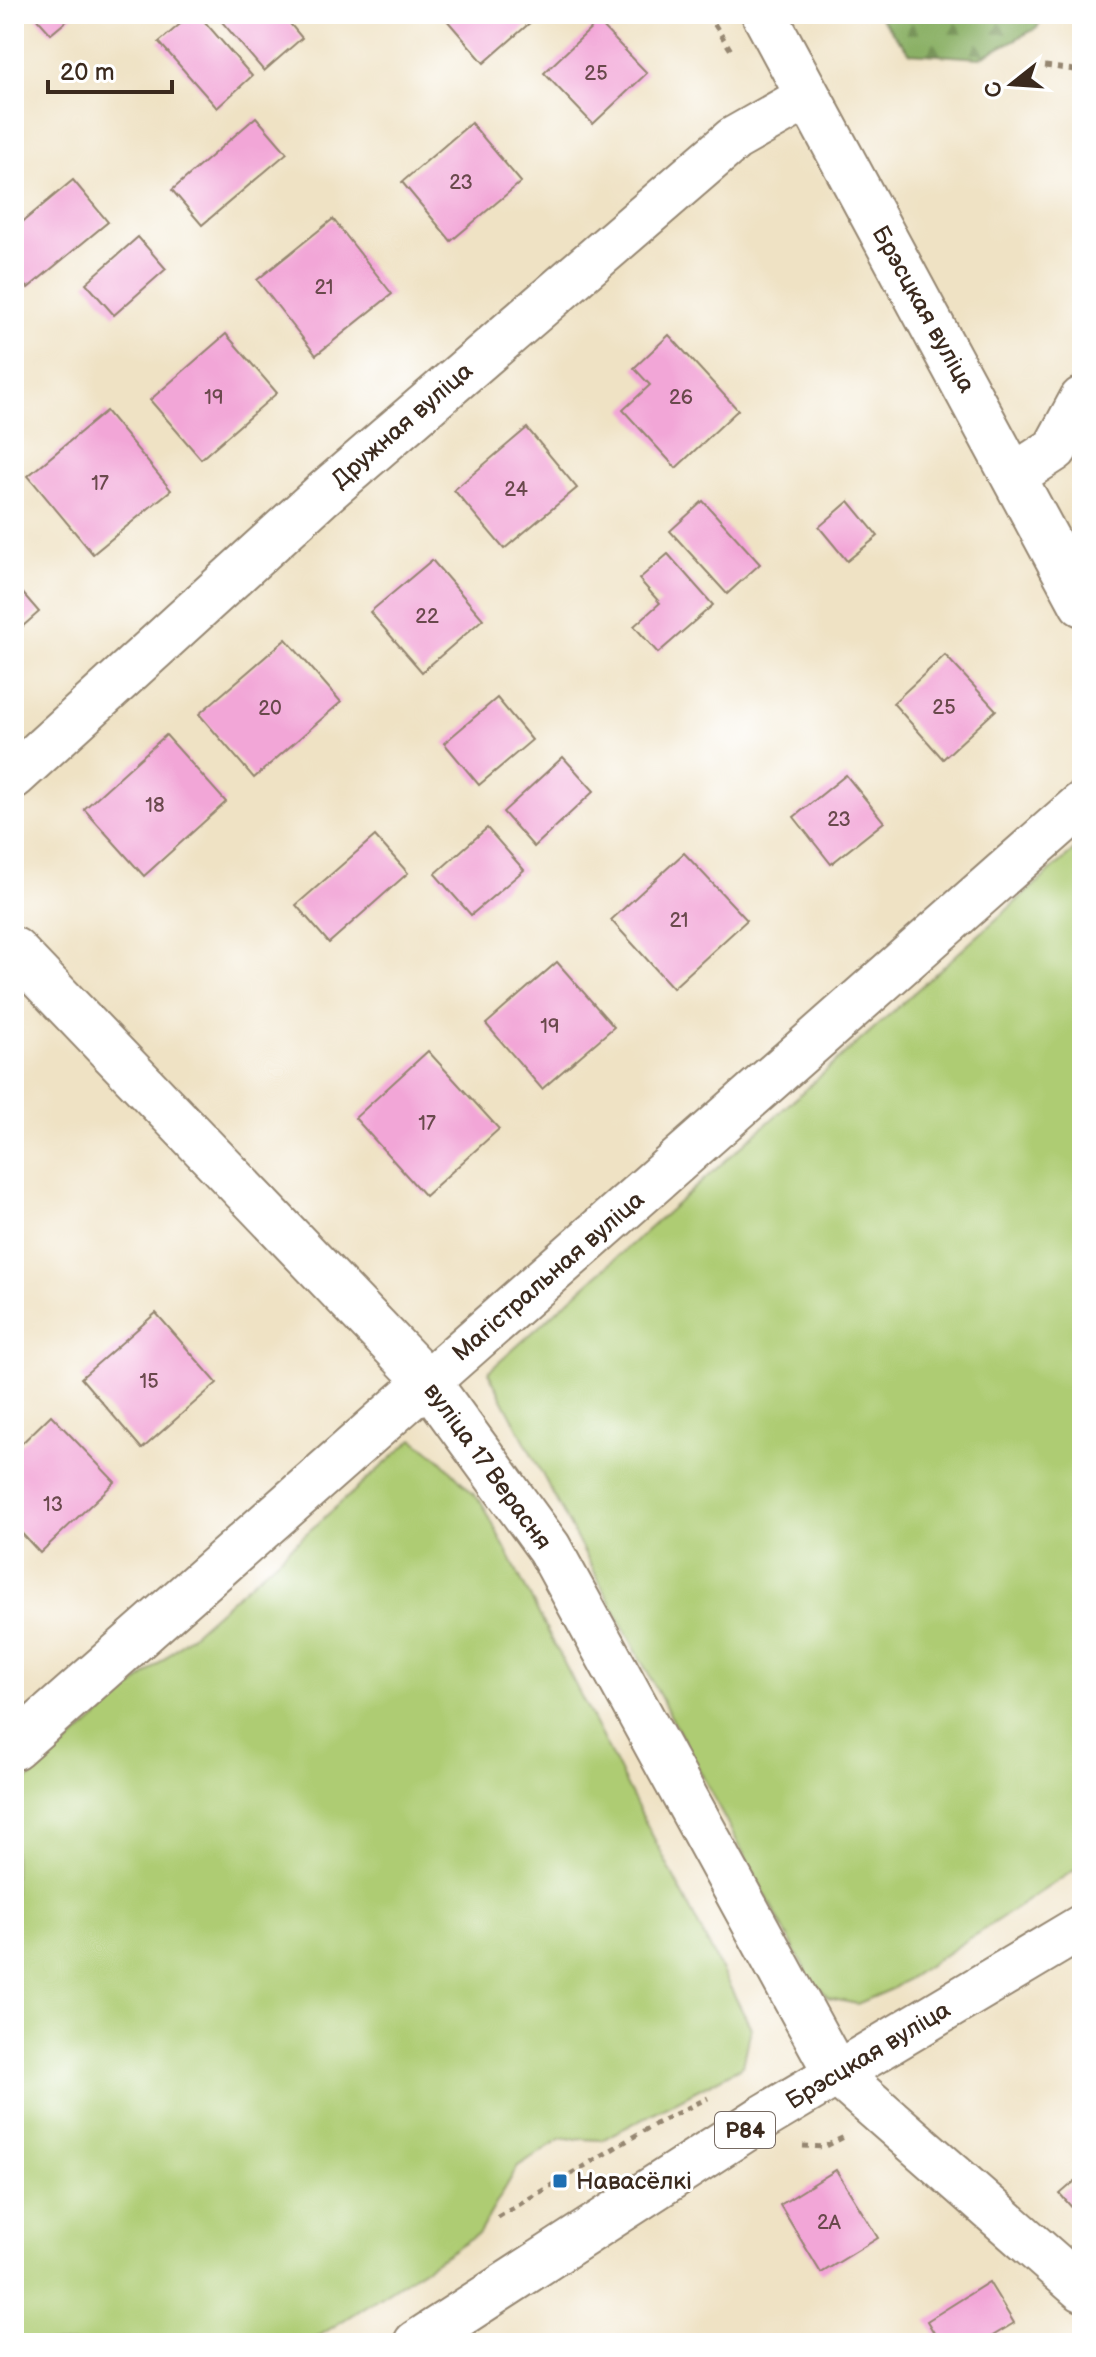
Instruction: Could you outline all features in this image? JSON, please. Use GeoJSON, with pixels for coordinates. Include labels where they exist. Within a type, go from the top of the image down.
{"type":"FeatureCollection","features":[{"type":"Feature","properties":{"kind":"street","name":"Брэсцкая вуліца"},"geometry":{"type":"LineString","coordinates":[[764,14],[1082,604]]}},
{"type":"Feature","properties":{"kind":"street","name":"Дружная вуліца"},"geometry":{"type":"LineString","coordinates":[[14,776],[322,495],[734,139],[808,97]]}},
{"type":"Feature","properties":{"kind":"street"},"geometry":{"type":"LineString","coordinates":[[1015,475],[1055,449],[1082,399]]}},
{"type":"Feature","properties":{"kind":"street","name":"Магістральная вуліца"},"geometry":{"type":"LineString","coordinates":[[14,1747],[1082,804]]}},
{"type":"Feature","properties":{"kind":"street","name":"вуліца 17 Верасня"},"geometry":{"type":"LineString","coordinates":[[14,950],[428,1382],[549,1548],[836,2073]]}},
{"type":"Feature","properties":{"kind":"street","name":"Брэсцкая вуліца"},"geometry":{"type":"LineString","coordinates":[[416,2343],[836,2073],[1082,1927]]}},
{"type":"Feature","properties":{"kind":"street"},"geometry":{"type":"LineString","coordinates":[[836,2073],[1082,2289]]}},
{"type":"Feature","properties":{"kind":"path"},"geometry":{"type":"LineString","coordinates":[[1045,66],[1082,71]]}},
{"type":"Feature","properties":{"kind":"path"},"geometry":{"type":"LineString","coordinates":[[498,2217],[655,2124]]}},
{"type":"Feature","properties":{"kind":"green space"},"geometry":{"type":"Polygon","coordinates":[[[877,14],[1044,14],[1037,28],[980,58],[910,53],[877,14]]]}},
{"type":"Feature","properties":{"kind":"green space"},"geometry":{"type":"Polygon","coordinates":[[[1082,843],[1082,1865],[892,1989],[857,2004],[828,1998],[808,1975],[488,1372],[1082,843]]]}},
{"type":"Feature","properties":{"kind":"green space"},"geometry":{"type":"Polygon","coordinates":[[[413,1439],[440,1459],[482,1503],[751,2028],[743,2066],[602,2140],[562,2138],[518,2166],[479,2233],[308,2343],[14,2343],[14,1792],[413,1439]]]}},
{"type":"Feature","properties":{"kind":"building"},"geometry":{"type":"Polygon","coordinates":[[[33,14],[75,14],[51,34],[33,14]]]}},
{"type":"Feature","properties":{"kind":"building"},"geometry":{"type":"Polygon","coordinates":[[[192,14],[198,14],[252,76],[217,108],[159,42],[192,14]]]}},
{"type":"Feature","properties":{"kind":"building"},"geometry":{"type":"Polygon","coordinates":[[[232,14],[282,14],[302,38],[264,71],[222,22],[232,14]]]}},
{"type":"Feature","properties":{"kind":"building"},"geometry":{"type":"Polygon","coordinates":[[[452,14],[540,14],[484,63],[446,19],[452,14]]]}},
{"type":"Feature","properties":{"kind":"building"},"geometry":{"type":"Polygon","coordinates":[[[598,22],[647,73],[593,124],[544,73],[598,22]]]}},
{"type":"Feature","properties":{"kind":"building"},"geometry":{"type":"Polygon","coordinates":[[[256,117],[287,153],[202,225],[172,190],[256,117]]]}},
{"type":"Feature","properties":{"kind":"building"},"geometry":{"type":"Polygon","coordinates":[[[471,123],[521,182],[451,241],[402,182],[471,123]]]}},
{"type":"Feature","properties":{"kind":"building"},"geometry":{"type":"Polygon","coordinates":[[[73,180],[108,222],[28,288],[14,270],[14,229],[73,180]]]}},
{"type":"Feature","properties":{"kind":"building"},"geometry":{"type":"Polygon","coordinates":[[[333,219],[392,294],[316,355],[257,280],[333,219]]]}},
{"type":"Feature","properties":{"kind":"building"},"geometry":{"type":"Polygon","coordinates":[[[138,237],[166,269],[114,315],[86,283],[138,237]]]}},
{"type":"Feature","properties":{"kind":"building"},"geometry":{"type":"Polygon","coordinates":[[[226,334],[277,393],[201,459],[150,400],[226,334]]]}},
{"type":"Feature","properties":{"kind":"building"},"geometry":{"type":"Polygon","coordinates":[[[669,335],[738,410],[676,468],[623,410],[650,385],[634,368],[669,335]]]}},
{"type":"Feature","properties":{"kind":"building"},"geometry":{"type":"Polygon","coordinates":[[[106,411],[171,490],[93,554],[28,476],[106,411]]]}},
{"type":"Feature","properties":{"kind":"building"},"geometry":{"type":"Polygon","coordinates":[[[527,428],[577,488],[504,549],[454,490],[527,428]]]}},
{"type":"Feature","properties":{"kind":"building"},"geometry":{"type":"Polygon","coordinates":[[[703,501],[760,564],[727,594],[670,531],[703,501]]]}},
{"type":"Feature","properties":{"kind":"building"},"geometry":{"type":"Polygon","coordinates":[[[849,501],[878,536],[847,561],[819,527],[849,501]]]}},
{"type":"Feature","properties":{"kind":"building"},"geometry":{"type":"Polygon","coordinates":[[[668,554],[713,605],[658,653],[634,626],[660,603],[639,579],[668,554]]]}},
{"type":"Feature","properties":{"kind":"building"},"geometry":{"type":"Polygon","coordinates":[[[432,560],[483,619],[422,672],[370,612],[432,560]]]}},
{"type":"Feature","properties":{"kind":"building"},"geometry":{"type":"Polygon","coordinates":[[[14,583],[39,612],[14,634],[14,583]]]}},
{"type":"Feature","properties":{"kind":"building"},"geometry":{"type":"Polygon","coordinates":[[[286,639],[341,702],[254,778],[199,714],[286,639]]]}},
{"type":"Feature","properties":{"kind":"building"},"geometry":{"type":"Polygon","coordinates":[[[945,655],[996,710],[943,759],[893,703],[945,655]]]}},
{"type":"Feature","properties":{"kind":"building"},"geometry":{"type":"Polygon","coordinates":[[[497,698],[532,740],[479,785],[444,743],[497,698]]]}},
{"type":"Feature","properties":{"kind":"building"},"geometry":{"type":"Polygon","coordinates":[[[166,735],[226,802],[144,876],[84,809],[166,735]]]}},
{"type":"Feature","properties":{"kind":"building"},"geometry":{"type":"Polygon","coordinates":[[[563,757],[594,791],[534,847],[503,812],[563,757]]]}},
{"type":"Feature","properties":{"kind":"building"},"geometry":{"type":"Polygon","coordinates":[[[846,775],[884,822],[831,864],[794,817],[846,775]]]}},
{"type":"Feature","properties":{"kind":"building"},"geometry":{"type":"Polygon","coordinates":[[[487,828],[524,870],[471,915],[435,874],[487,828]]]}},
{"type":"Feature","properties":{"kind":"building"},"geometry":{"type":"Polygon","coordinates":[[[375,836],[408,873],[329,943],[296,905],[375,836]]]}},
{"type":"Feature","properties":{"kind":"building"},"geometry":{"type":"Polygon","coordinates":[[[684,853],[747,920],[673,988],[611,920],[684,853]]]}},
{"type":"Feature","properties":{"kind":"building"},"geometry":{"type":"Polygon","coordinates":[[[557,962],[614,1027],[542,1089],[486,1024],[557,962]]]}},
{"type":"Feature","properties":{"kind":"building"},"geometry":{"type":"Polygon","coordinates":[[[428,1051],[499,1129],[425,1196],[355,1118],[428,1051]]]}},
{"type":"Feature","properties":{"kind":"building"},"geometry":{"type":"Polygon","coordinates":[[[156,1313],[217,1383],[142,1449],[81,1378],[156,1313]]]}},
{"type":"Feature","properties":{"kind":"building"},"geometry":{"type":"Polygon","coordinates":[[[51,1415],[115,1482],[40,1553],[14,1525],[14,1451],[51,1415]]]}},
{"type":"Feature","properties":{"kind":"building"},"geometry":{"type":"Polygon","coordinates":[[[836,2170],[878,2238],[821,2273],[780,2205],[836,2170]]]}},
{"type":"Feature","properties":{"kind":"building"},"geometry":{"type":"Polygon","coordinates":[[[1082,2175],[1082,2219],[1060,2194],[1082,2175]]]}},
{"type":"Feature","properties":{"kind":"building"},"geometry":{"type":"Polygon","coordinates":[[[989,2282],[1014,2323],[981,2343],[940,2343],[927,2321],[989,2282]]]}},
{"type":"Feature","properties":{"kind":"place","name":"Навасёлкі"},"geometry":{"type":"Point","coordinates":[560,2181]}}]}
